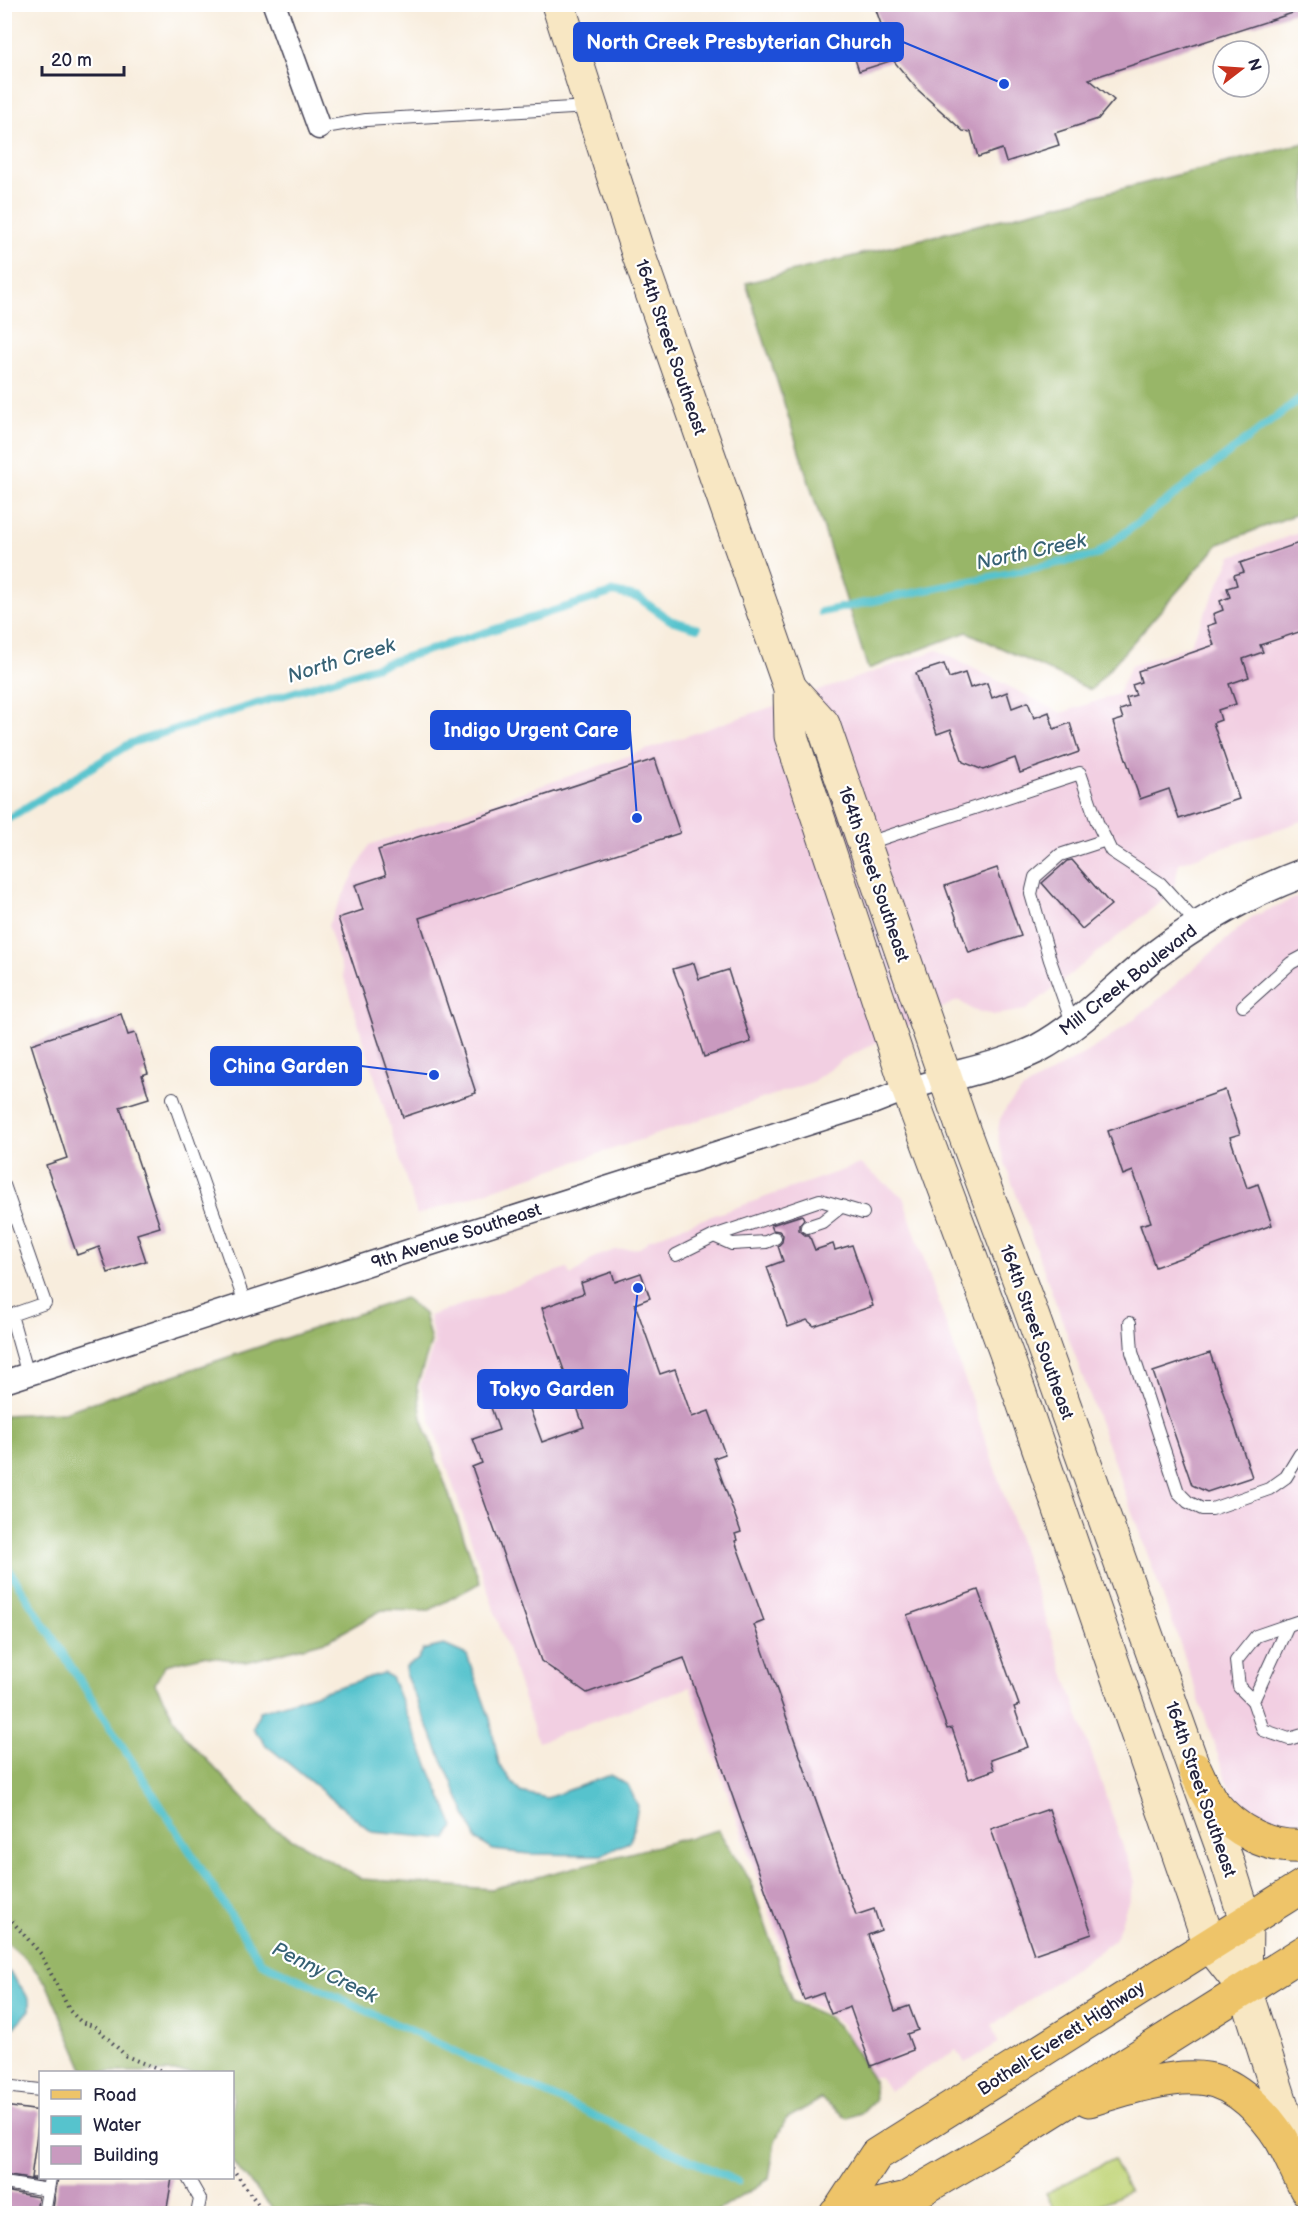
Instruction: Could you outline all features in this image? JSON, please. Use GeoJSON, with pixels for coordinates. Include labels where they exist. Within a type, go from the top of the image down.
{"type":"FeatureCollection","features":[{"type":"Feature","properties":{"kind":"main road","name":"164th Street Southeast"},"geometry":{"type":"LineString","coordinates":[[558,4],[638,254],[790,688],[791,736],[908,1089],[1006,1353],[1210,1945],[1245,1989]]}},
{"type":"Feature","properties":{"kind":"main road","name":"164th Street Southeast"},"geometry":{"type":"LineString","coordinates":[[790,688],[823,724],[946,1078],[1195,1768],[1246,1921],[1245,1989]]}},
{"type":"Feature","properties":{"kind":"main road"},"geometry":{"type":"LineString","coordinates":[[1195,1768],[1211,1800],[1231,1823],[1273,1844],[1305,1846]]}},
{"type":"Feature","properties":{"kind":"main road","name":"Bothell-Everett Highway"},"geometry":{"type":"LineString","coordinates":[[837,2213],[876,2155],[1305,1884]]}},
{"type":"Feature","properties":{"kind":"main road","name":"Bothell-Everett Highway"},"geometry":{"type":"LineString","coordinates":[[837,2213],[907,2198],[1050,2112],[1305,1951]]}},
{"type":"Feature","properties":{"kind":"main road"},"geometry":{"type":"LineString","coordinates":[[1245,1989],[1305,2182]]}},
{"type":"Feature","properties":{"kind":"main road"},"geometry":{"type":"LineString","coordinates":[[1050,2112],[1123,2090],[1181,2078],[1208,2079],[1243,2095],[1263,2115],[1281,2139],[1305,2189]]}},
{"type":"Feature","properties":{"kind":"street"},"geometry":{"type":"LineString","coordinates":[[274,4],[318,128]]}},
{"type":"Feature","properties":{"kind":"street","name":"Mill Creek Boulevard"},"geometry":{"type":"LineString","coordinates":[[946,1078],[1008,1061],[1036,1049],[1073,1024],[1158,953],[1198,925],[1246,896],[1305,872]]}},
{"type":"Feature","properties":{"kind":"street","name":"9th Avenue Southeast"},"geometry":{"type":"LineString","coordinates":[[4,1382],[946,1078]]}},
{"type":"Feature","properties":{"kind":"lane"},"geometry":{"type":"LineString","coordinates":[[318,128],[366,120],[590,107]]}},
{"type":"Feature","properties":{"kind":"lane"},"geometry":{"type":"LineString","coordinates":[[864,844],[1080,773],[1097,822],[1111,851],[1160,883],[1198,925]]}},
{"type":"Feature","properties":{"kind":"lane"},"geometry":{"type":"LineString","coordinates":[[1073,1024],[1050,960],[1031,894],[1035,877],[1060,855],[1106,840]]}},
{"type":"Feature","properties":{"kind":"lane"},"geometry":{"type":"LineString","coordinates":[[1243,1006],[1291,963],[1305,955]]}},
{"type":"Feature","properties":{"kind":"lane"},"geometry":{"type":"LineString","coordinates":[[173,1098],[245,1303]]}},
{"type":"Feature","properties":{"kind":"lane"},"geometry":{"type":"LineString","coordinates":[[4,1185],[45,1303],[11,1315],[28,1375]]}},
{"type":"Feature","properties":{"kind":"lane"},"geometry":{"type":"LineString","coordinates":[[676,1255],[714,1236],[820,1200],[863,1213]]}},
{"type":"Feature","properties":{"kind":"lane"},"geometry":{"type":"LineString","coordinates":[[807,1227],[822,1222],[842,1206]]}},
{"type":"Feature","properties":{"kind":"lane"},"geometry":{"type":"LineString","coordinates":[[714,1236],[732,1244],[766,1242],[776,1238]]}},
{"type":"Feature","properties":{"kind":"lane"},"geometry":{"type":"LineString","coordinates":[[1130,1323],[1132,1352],[1178,1492],[1188,1502],[1202,1509],[1212,1509],[1269,1489],[1286,1477],[1300,1454]]}},
{"type":"Feature","properties":{"kind":"lane"},"geometry":{"type":"LineString","coordinates":[[1305,1619],[1256,1636],[1236,1661],[1239,1687],[1252,1701],[1263,1730],[1289,1739],[1305,1734]]}},
{"type":"Feature","properties":{"kind":"lane"},"geometry":{"type":"LineString","coordinates":[[1252,1701],[1288,1625]]}},
{"type":"Feature","properties":{"kind":"lane"},"geometry":{"type":"LineString","coordinates":[[4,2086],[39,2090]]}},
{"type":"Feature","properties":{"kind":"lane"},"geometry":{"type":"LineString","coordinates":[[189,2179],[200,2199],[197,2214]]}},
{"type":"Feature","properties":{"kind":"lane"},"geometry":{"type":"LineString","coordinates":[[4,2183],[49,2184],[44,2214]]}},
{"type":"Feature","properties":{"kind":"path"},"geometry":{"type":"LineString","coordinates":[[4,1912],[41,1954],[70,2011],[81,2022],[96,2027],[126,2056],[160,2071]]}},
{"type":"Feature","properties":{"kind":"path"},"geometry":{"type":"LineString","coordinates":[[234,2171],[265,2214]]}},
{"type":"Feature","properties":{"kind":"shaded area"},"geometry":{"type":"Polygon","coordinates":[[[1305,531],[1305,820],[1179,863],[1173,892],[1026,1010],[994,1015],[973,1010],[958,1000],[842,1060],[812,1082],[417,1215],[328,925],[369,845],[937,650],[1061,713],[1118,694],[1131,666],[1190,645],[1232,556],[1305,531]]]}},
{"type":"Feature","properties":{"kind":"shaded area"},"geometry":{"type":"Polygon","coordinates":[[[1305,894],[1305,1828],[1300,1829],[1286,1828],[1253,1816],[1240,1805],[1228,1785],[1178,1638],[1007,1169],[999,1144],[998,1130],[1000,1119],[1007,1107],[1022,1090],[1105,1041],[1152,1005],[1252,917],[1305,894]]]}},
{"type":"Feature","properties":{"kind":"shaded area"},"geometry":{"type":"Polygon","coordinates":[[[860,1164],[903,1197],[1135,1882],[1115,1940],[992,2026],[998,2043],[966,2063],[956,2050],[889,2091],[880,2077],[870,2077],[842,2024],[800,1999],[690,1687],[538,1742],[420,1386],[434,1343],[429,1316],[567,1268],[571,1276],[595,1257],[615,1250],[640,1248],[649,1240],[686,1225],[860,1164]]]}},
{"type":"Feature","properties":{"kind":"green space"},"geometry":{"type":"Polygon","coordinates":[[[1305,143],[1305,511],[1219,544],[1091,690],[967,632],[868,669],[746,283],[1305,143]]]}},
{"type":"Feature","properties":{"kind":"green space"},"geometry":{"type":"Polygon","coordinates":[[[405,1298],[424,1314],[431,1342],[417,1386],[422,1418],[480,1583],[428,1611],[382,1610],[329,1640],[247,1662],[203,1656],[165,1665],[155,1684],[184,1736],[270,1826],[362,1879],[491,1889],[718,1830],[750,1880],[792,2001],[828,2017],[845,2033],[873,2080],[875,2100],[863,2112],[848,2118],[821,2099],[786,2119],[775,2141],[769,2179],[714,2213],[274,2213],[234,2164],[234,2071],[89,2071],[84,2069],[46,1983],[27,1960],[5,1941],[5,1415],[64,1412],[405,1298]]]}},
{"type":"Feature","properties":{"kind":"green space"},"geometry":{"type":"Polygon","coordinates":[[[1113,2159],[1129,2191],[1083,2213],[1056,2213],[1046,2193],[1113,2159]]]}},
{"type":"Feature","properties":{"kind":"water"},"geometry":{"type":"Polygon","coordinates":[[[444,1645],[467,1655],[490,1719],[499,1765],[520,1792],[547,1798],[610,1775],[628,1785],[638,1806],[631,1841],[602,1855],[530,1854],[493,1850],[477,1840],[406,1676],[406,1666],[418,1660],[423,1650],[444,1645]]]}},
{"type":"Feature","properties":{"kind":"water"},"geometry":{"type":"Polygon","coordinates":[[[383,1673],[391,1677],[454,1827],[447,1839],[372,1832],[266,1745],[253,1728],[260,1711],[383,1673]]]}},
{"type":"Feature","properties":{"kind":"water"},"geometry":{"type":"Polygon","coordinates":[[[5,1966],[30,2002],[30,2010],[15,2027],[5,2026],[5,1966]]]}},
{"type":"Feature","properties":{"kind":"building"},"geometry":{"type":"Polygon","coordinates":[[[874,4],[1305,4],[1305,9],[1089,79],[1114,100],[1098,119],[1055,133],[1059,145],[1006,162],[1002,149],[978,157],[971,132],[963,131],[917,89],[893,60],[859,71],[850,44],[884,33],[874,4]]]}},
{"type":"Feature","properties":{"kind":"building"},"geometry":{"type":"Polygon","coordinates":[[[1305,541],[1305,630],[1260,645],[1263,652],[1243,659],[1249,677],[1229,684],[1236,704],[1218,710],[1221,720],[1213,723],[1239,799],[1179,819],[1169,789],[1140,799],[1113,722],[1123,719],[1120,710],[1129,707],[1126,698],[1136,695],[1132,685],[1141,682],[1138,671],[1214,645],[1207,626],[1216,623],[1213,614],[1223,610],[1220,601],[1230,597],[1227,588],[1237,585],[1234,575],[1244,572],[1240,563],[1305,541]]]}},
{"type":"Feature","properties":{"kind":"building"},"geometry":{"type":"Polygon","coordinates":[[[944,664],[949,678],[965,673],[970,688],[987,683],[992,698],[1007,692],[1012,708],[1028,702],[1034,718],[1049,712],[1054,729],[1070,723],[1079,752],[1020,773],[1015,758],[983,770],[963,762],[951,729],[937,734],[916,673],[944,664]]]}},
{"type":"Feature","properties":{"kind":"building"},"geometry":{"type":"Polygon","coordinates":[[[655,759],[680,833],[419,918],[476,1093],[403,1117],[338,918],[363,910],[355,885],[386,875],[378,850],[655,759]]]}},
{"type":"Feature","properties":{"kind":"building"},"geometry":{"type":"Polygon","coordinates":[[[1072,860],[1111,905],[1082,929],[1042,883],[1067,861],[1072,860]]]}},
{"type":"Feature","properties":{"kind":"building"},"geometry":{"type":"Polygon","coordinates":[[[997,868],[1021,936],[969,953],[945,886],[997,868]]]}},
{"type":"Feature","properties":{"kind":"building"},"geometry":{"type":"Polygon","coordinates":[[[694,963],[699,979],[728,970],[751,1042],[704,1057],[682,989],[673,969],[694,963]]]}},
{"type":"Feature","properties":{"kind":"building"},"geometry":{"type":"Polygon","coordinates":[[[121,1014],[128,1035],[135,1033],[148,1073],[142,1075],[149,1098],[120,1107],[160,1227],[137,1234],[146,1261],[108,1273],[99,1247],[77,1255],[46,1165],[67,1158],[31,1044],[121,1014]]]}},
{"type":"Feature","properties":{"kind":"building"},"geometry":{"type":"Polygon","coordinates":[[[1225,1090],[1240,1134],[1230,1137],[1247,1188],[1258,1184],[1272,1225],[1155,1267],[1140,1225],[1151,1222],[1133,1171],[1123,1175],[1108,1131],[1225,1090]]]}},
{"type":"Feature","properties":{"kind":"building"},"geometry":{"type":"Polygon","coordinates":[[[802,1215],[804,1219],[799,1225],[799,1230],[809,1235],[815,1250],[833,1244],[835,1250],[852,1245],[873,1306],[814,1326],[807,1320],[788,1327],[767,1267],[783,1261],[778,1246],[782,1242],[783,1235],[773,1230],[771,1225],[802,1215]]]}},
{"type":"Feature","properties":{"kind":"building"},"geometry":{"type":"Polygon","coordinates":[[[612,1272],[615,1282],[641,1273],[650,1298],[635,1304],[660,1374],[675,1369],[692,1417],[709,1411],[725,1454],[714,1458],[741,1532],[735,1534],[737,1540],[735,1541],[764,1621],[754,1625],[856,1915],[874,1909],[881,1930],[868,1935],[895,2011],[909,2006],[918,2030],[907,2034],[913,2050],[871,2066],[850,2007],[831,2014],[823,1993],[804,2000],[684,1658],[587,1693],[541,1661],[472,1467],[482,1463],[473,1439],[499,1430],[489,1402],[523,1390],[542,1442],[584,1427],[542,1308],[584,1293],[581,1283],[612,1272]]]}},
{"type":"Feature","properties":{"kind":"building"},"geometry":{"type":"Polygon","coordinates":[[[1210,1353],[1252,1477],[1207,1492],[1192,1485],[1153,1372],[1210,1353]]]}},
{"type":"Feature","properties":{"kind":"building"},"geometry":{"type":"Polygon","coordinates":[[[978,1590],[1019,1705],[1014,1707],[1028,1747],[991,1760],[994,1770],[969,1779],[952,1728],[947,1729],[907,1615],[978,1590]]]}},
{"type":"Feature","properties":{"kind":"building"},"geometry":{"type":"Polygon","coordinates":[[[1049,1809],[1092,1934],[1034,1954],[991,1829],[1049,1809]]]}},
{"type":"Feature","properties":{"kind":"building"},"geometry":{"type":"Polygon","coordinates":[[[4,2106],[39,2111],[31,2178],[39,2178],[41,2181],[4,2175],[4,2106]]]}},
{"type":"Feature","properties":{"kind":"building"},"geometry":{"type":"Polygon","coordinates":[[[58,2179],[172,2179],[166,2214],[52,2214],[58,2179]]]}},
{"type":"Feature","properties":{"kind":"building"},"geometry":{"type":"Polygon","coordinates":[[[4,2191],[38,2197],[36,2214],[4,2214],[4,2191]]]}},
{"type":"Feature","properties":{"kind":"waterway","name":"North Creek"},"geometry":{"type":"LineString","coordinates":[[821,612],[1096,555],[1306,394]]}},
{"type":"Feature","properties":{"kind":"waterway","name":"North Creek"},"geometry":{"type":"LineString","coordinates":[[4,821],[131,743],[614,592],[639,598],[670,620],[697,628]]}},
{"type":"Feature","properties":{"kind":"waterway","name":"Penny Creek"},"geometry":{"type":"LineString","coordinates":[[4,1562],[261,1962],[738,2182]]}},
{"type":"Feature","properties":{"kind":"place","name":"North Creek Presbyterian Church"},"geometry":{"type":"Point","coordinates":[1004,84]}},
{"type":"Feature","properties":{"kind":"place","name":"Indigo Urgent Care"},"geometry":{"type":"Point","coordinates":[637,818]}},
{"type":"Feature","properties":{"kind":"place","name":"China Garden"},"geometry":{"type":"Point","coordinates":[434,1075]}},
{"type":"Feature","properties":{"kind":"place","name":"Tokyo Garden"},"geometry":{"type":"Point","coordinates":[638,1288]}}]}
